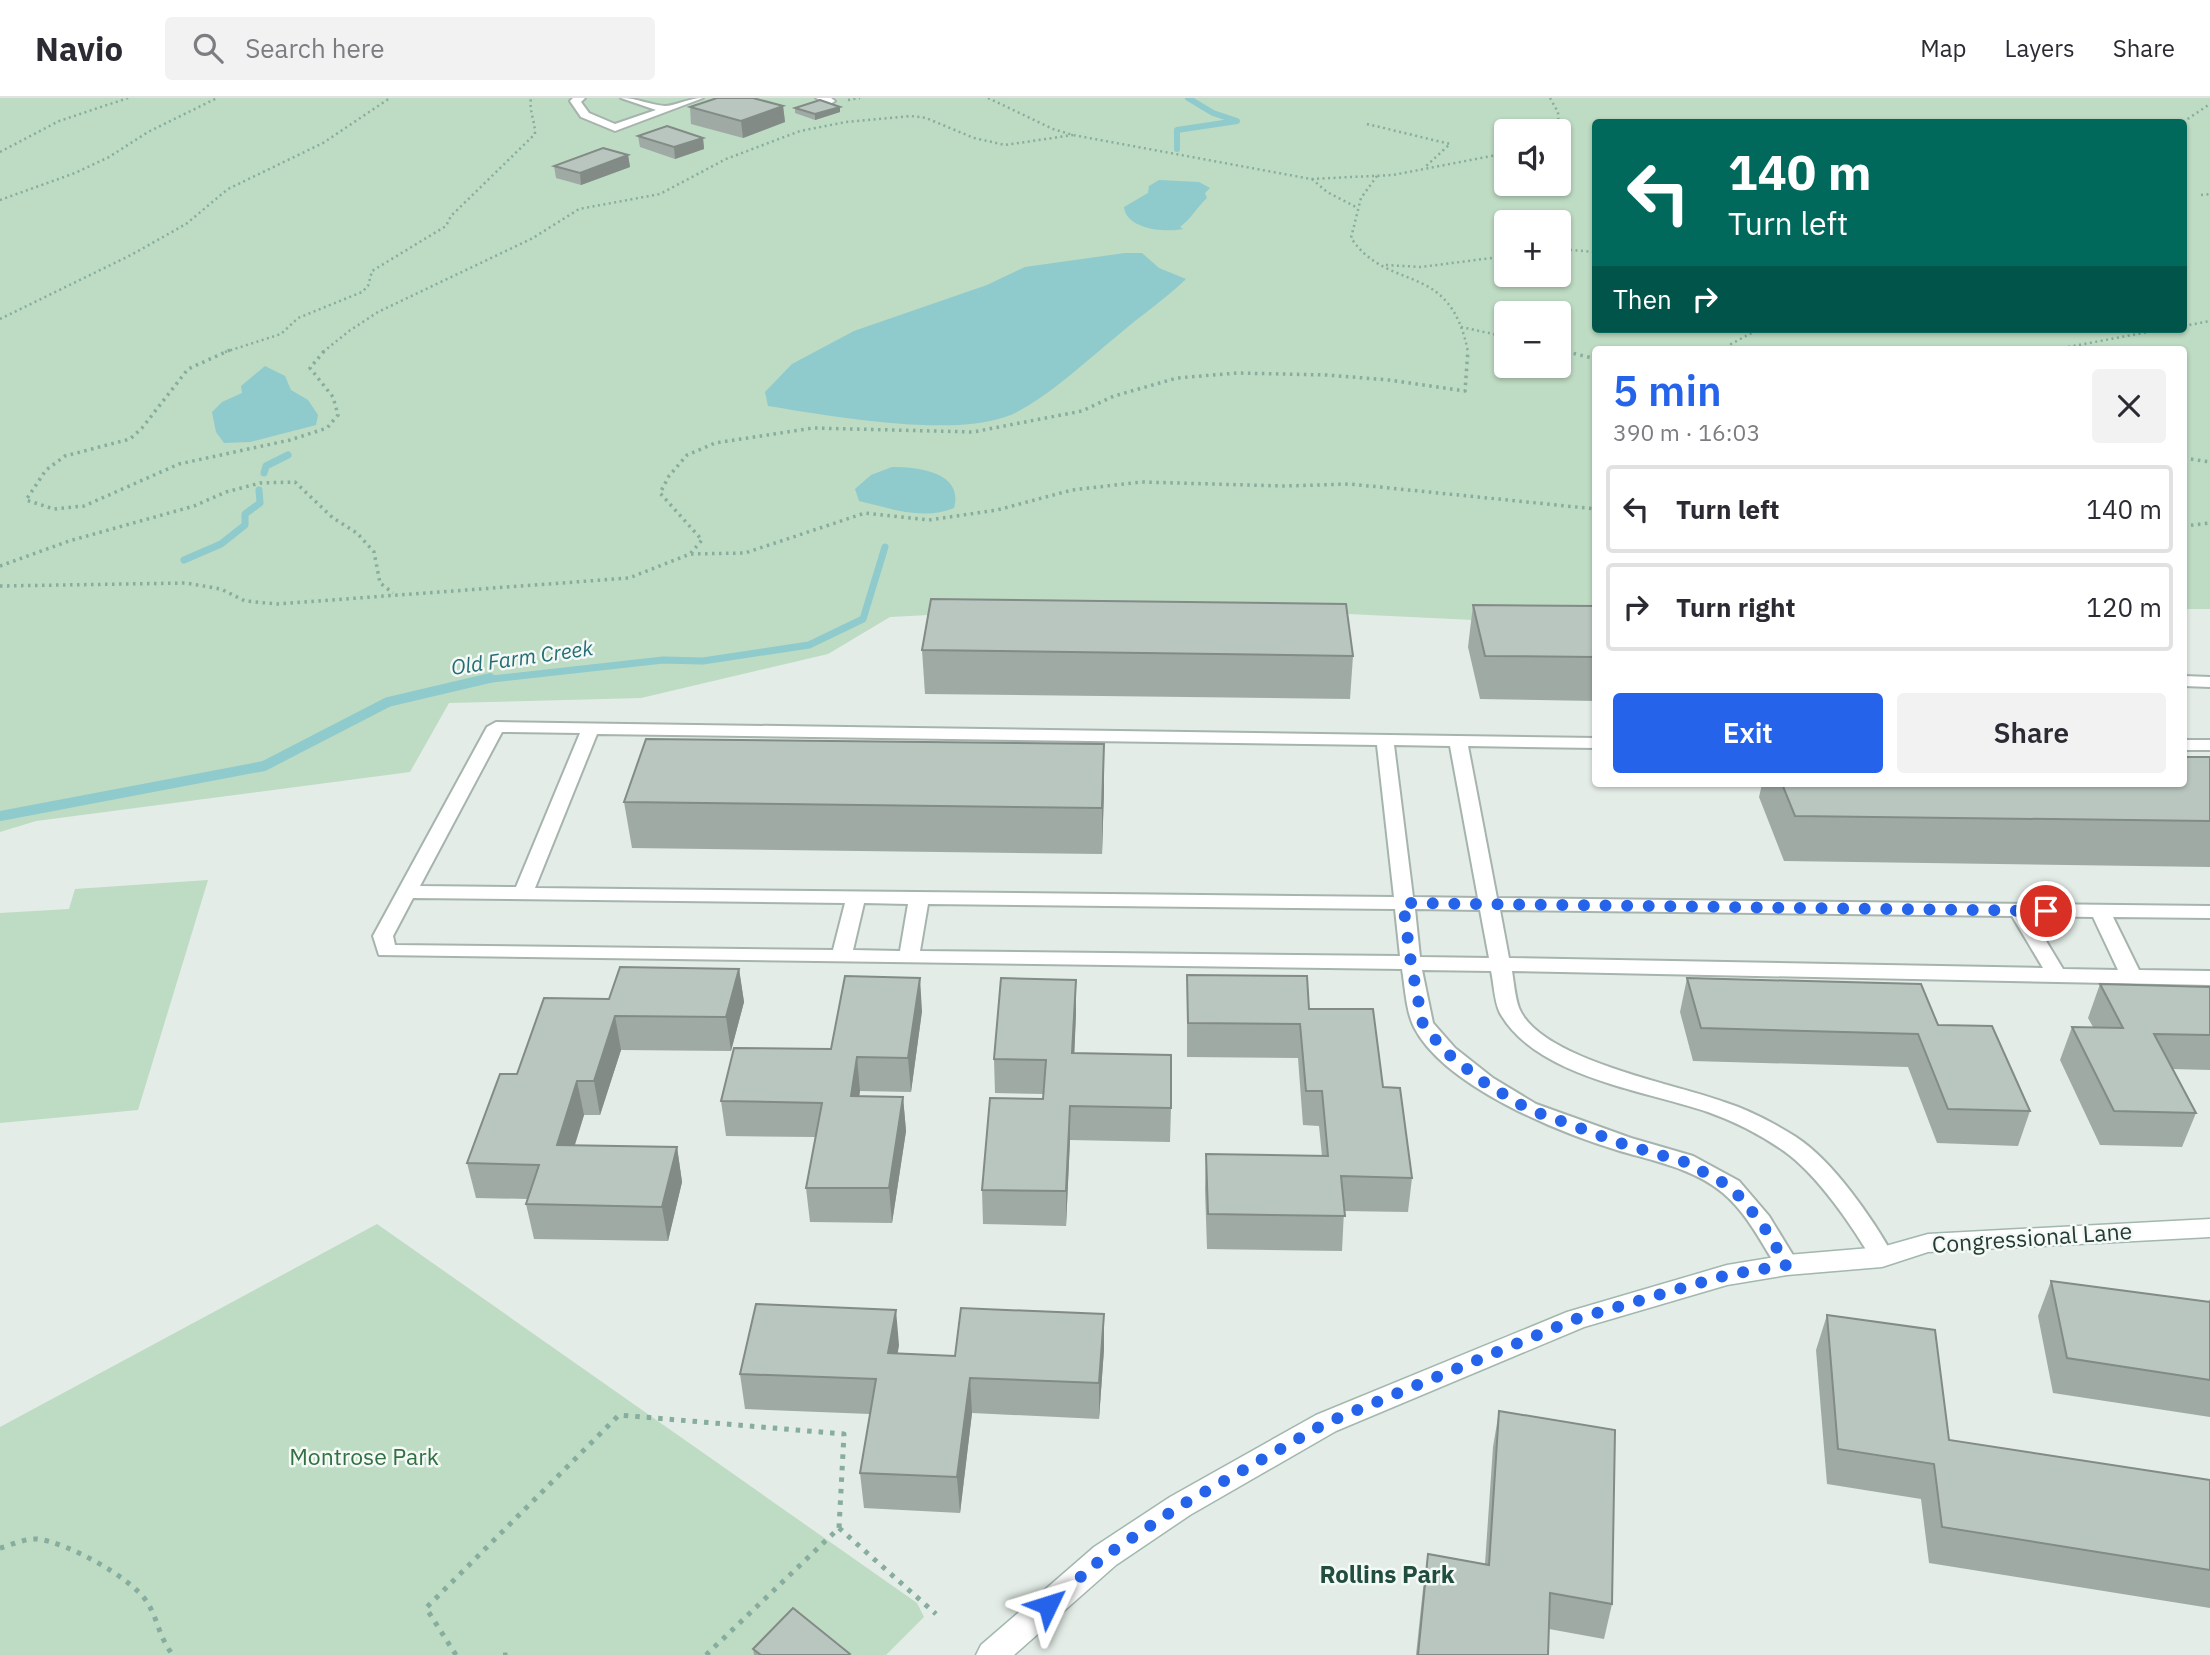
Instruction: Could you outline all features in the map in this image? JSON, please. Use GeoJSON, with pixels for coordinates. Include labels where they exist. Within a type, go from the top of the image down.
{"type":"FeatureCollection","features":[{"type":"Feature","properties":{"kind":"street","name":"Congressional Lane"},"geometry":{"type":"LineString","coordinates":[[992,1655],[1105,1556],[1180,1506],[1326,1423],[1576,1319],[1727,1275],[1787,1265],[1882,1257],[1928,1243],[2210,1227]]}},
{"type":"Feature","properties":{"kind":"lane"},"geometry":{"type":"LineString","coordinates":[[580,98],[575,101],[584,116],[615,128],[698,98]]}},
{"type":"Feature","properties":{"kind":"lane"},"geometry":{"type":"LineString","coordinates":[[626,98],[666,109]]}},
{"type":"Feature","properties":{"kind":"lane"},"geometry":{"type":"LineString","coordinates":[[2187,681],[2210,682]]}},
{"type":"Feature","properties":{"kind":"lane"},"geometry":{"type":"LineString","coordinates":[[1592,743],[496,727],[383,936],[386,951],[1411,963],[2210,978]]}},
{"type":"Feature","properties":{"kind":"lane"},"geometry":{"type":"LineString","coordinates":[[523,893],[591,728]]}},
{"type":"Feature","properties":{"kind":"lane"},"geometry":{"type":"LineString","coordinates":[[1385,741],[1411,963],[1423,1025],[1447,1053],[1485,1083],[1528,1109],[1623,1144],[1685,1162],[1731,1187],[1761,1222],[1787,1265]]}},
{"type":"Feature","properties":{"kind":"lane"},"geometry":{"type":"LineString","coordinates":[[1458,743],[1509,1010],[1515,1022],[1571,1060],[1650,1088],[1719,1108],[1797,1148],[1849,1206],[1868,1231],[1882,1257]]}},
{"type":"Feature","properties":{"kind":"lane"},"geometry":{"type":"LineString","coordinates":[[2187,745],[2210,745]]}},
{"type":"Feature","properties":{"kind":"lane"},"geometry":{"type":"LineString","coordinates":[[407,892],[2210,912]]}},
{"type":"Feature","properties":{"kind":"lane"},"geometry":{"type":"LineString","coordinates":[[841,956],[856,897]]}},
{"type":"Feature","properties":{"kind":"lane"},"geometry":{"type":"LineString","coordinates":[[908,957],[919,898]]}},
{"type":"Feature","properties":{"kind":"lane"},"geometry":{"type":"LineString","coordinates":[[2018,910],[2057,975]]}},
{"type":"Feature","properties":{"kind":"lane"},"geometry":{"type":"LineString","coordinates":[[2100,911],[2132,977]]}},
{"type":"Feature","properties":{"kind":"path"},"geometry":{"type":"LineString","coordinates":[[0,152],[60,121],[128,98]]}},
{"type":"Feature","properties":{"kind":"path"},"geometry":{"type":"LineString","coordinates":[[0,200],[109,158],[148,132],[217,98]]}},
{"type":"Feature","properties":{"kind":"path"},"geometry":{"type":"LineString","coordinates":[[0,319],[131,255],[186,224],[228,190],[323,143],[390,98]]}},
{"type":"Feature","properties":{"kind":"path"},"geometry":{"type":"LineString","coordinates":[[531,98],[529,111],[535,124],[535,134],[451,216],[446,226],[372,271],[369,286],[362,292],[299,318],[281,334],[227,351],[188,369],[142,428],[130,439],[65,456],[46,470],[26,500],[54,509],[84,506],[179,464],[290,440],[327,428],[338,415],[333,397],[310,368],[317,356],[343,336],[434,284],[539,235],[566,214],[588,206],[668,192],[726,160],[797,130],[850,121],[920,116],[943,127],[1004,145],[1020,145],[1056,135],[1073,135]]}},
{"type":"Feature","properties":{"kind":"path"},"geometry":{"type":"LineString","coordinates":[[988,98],[1053,129],[1073,135],[1311,179],[1377,176],[1494,155]]}},
{"type":"Feature","properties":{"kind":"path"},"geometry":{"type":"LineString","coordinates":[[1550,98],[1558,119]]}},
{"type":"Feature","properties":{"kind":"path"},"geometry":{"type":"LineString","coordinates":[[2187,119],[2210,104]]}},
{"type":"Feature","properties":{"kind":"path"},"geometry":{"type":"LineString","coordinates":[[1367,124],[1450,144],[1423,169]]}},
{"type":"Feature","properties":{"kind":"path"},"geometry":{"type":"LineString","coordinates":[[690,554],[702,540],[660,493],[669,476],[687,455],[715,443],[813,428],[973,432],[1082,411],[1114,396],[1177,378],[1199,375],[1327,375],[1389,380],[1465,391],[1471,364],[1453,310],[1436,289],[1362,254],[1351,238],[1361,198],[1377,176]]}},
{"type":"Feature","properties":{"kind":"path"},"geometry":{"type":"LineString","coordinates":[[1311,179],[1327,192],[1358,208]]}},
{"type":"Feature","properties":{"kind":"path"},"geometry":{"type":"LineString","coordinates":[[2201,195],[2210,194]]}},
{"type":"Feature","properties":{"kind":"path"},"geometry":{"type":"LineString","coordinates":[[1571,248],[1592,251]]}},
{"type":"Feature","properties":{"kind":"path"},"geometry":{"type":"LineString","coordinates":[[1381,265],[1421,267],[1494,258]]}},
{"type":"Feature","properties":{"kind":"path"},"geometry":{"type":"LineString","coordinates":[[2187,325],[2210,321]]}},
{"type":"Feature","properties":{"kind":"path"},"geometry":{"type":"LineString","coordinates":[[1460,326],[1494,334]]}},
{"type":"Feature","properties":{"kind":"path"},"geometry":{"type":"LineString","coordinates":[[1730,346],[1752,333]]}},
{"type":"Feature","properties":{"kind":"path"},"geometry":{"type":"LineString","coordinates":[[2073,346],[2143,333]]}},
{"type":"Feature","properties":{"kind":"path"},"geometry":{"type":"LineString","coordinates":[[1571,353],[1592,358]]}},
{"type":"Feature","properties":{"kind":"path"},"geometry":{"type":"LineString","coordinates":[[2187,458],[2210,462]]}},
{"type":"Feature","properties":{"kind":"path"},"geometry":{"type":"LineString","coordinates":[[0,566],[69,541],[194,506],[260,482],[295,482],[333,518],[357,533],[374,552],[380,583],[394,594]]}},
{"type":"Feature","properties":{"kind":"path"},"geometry":{"type":"LineString","coordinates":[[0,586],[186,583],[221,589],[245,601],[277,604],[629,578],[690,554],[746,553],[865,513],[929,520],[997,510],[1072,490],[1141,482],[1284,486],[1350,484],[1592,509]]}},
{"type":"Feature","properties":{"kind":"path"},"geometry":{"type":"LineString","coordinates":[[2187,526],[2210,523]]}},
{"type":"Feature","properties":{"kind":"path"},"geometry":{"type":"LineString","coordinates":[[456,1655],[426,1608],[619,1415],[844,1434],[839,1528],[706,1655]]}},
{"type":"Feature","properties":{"kind":"path"},"geometry":{"type":"LineString","coordinates":[[839,1528],[936,1614]]}},
{"type":"Feature","properties":{"kind":"path"},"geometry":{"type":"LineString","coordinates":[[0,1548],[36,1539],[86,1556],[127,1580],[148,1603],[162,1641],[173,1655]]}},
{"type":"Feature","properties":{"kind":"path"},"geometry":{"type":"LineString","coordinates":[[503,1655],[509,1655]]}},
{"type":"Feature","properties":{"kind":"green space"},"geometry":{"type":"Polygon","coordinates":[[[0,98],[2210,98],[2210,609],[2187,609],[2187,346],[1592,346],[1592,626],[1140,604],[890,617],[828,654],[641,698],[449,703],[410,772],[36,821],[0,832],[0,98]]]}},
{"type":"Feature","properties":{"kind":"green space"},"geometry":{"type":"Polygon","coordinates":[[[208,880],[138,1110],[0,1123],[0,913],[69,909],[75,889],[208,880]]]}},
{"type":"Feature","properties":{"kind":"green space","name":"Montrose Park"},"geometry":{"type":"Polygon","coordinates":[[[377,1224],[917,1603],[924,1617],[886,1655],[0,1655],[0,1427],[377,1224]]]}},
{"type":"Feature","properties":{"kind":"water"},"geometry":{"type":"Polygon","coordinates":[[[1159,180],[1199,182],[1210,188],[1205,193],[1207,198],[1180,227],[1183,229],[1148,228],[1139,225],[1126,214],[1124,207],[1148,193],[1149,186],[1159,180]]]}},
{"type":"Feature","properties":{"kind":"water"},"geometry":{"type":"Polygon","coordinates":[[[1142,253],[1159,268],[1186,279],[1063,381],[1033,403],[1005,417],[981,423],[921,425],[855,419],[768,406],[765,392],[792,364],[854,331],[987,285],[1025,267],[1142,253]]]}},
{"type":"Feature","properties":{"kind":"water"},"geometry":{"type":"Polygon","coordinates":[[[265,366],[285,376],[291,390],[308,400],[318,415],[316,425],[250,442],[224,443],[216,432],[212,412],[222,402],[242,393],[241,386],[265,366]]]}},
{"type":"Feature","properties":{"kind":"water"},"geometry":{"type":"Polygon","coordinates":[[[892,467],[926,470],[946,479],[955,496],[954,508],[942,512],[918,513],[859,501],[855,489],[871,475],[892,467]]]}},
{"type":"Feature","properties":{"kind":"building"},"geometry":{"type":"Polygon","coordinates":[[[717,98],[753,98],[783,106],[741,121],[690,107],[717,98]]]}},
{"type":"Feature","properties":{"kind":"building"},"geometry":{"type":"Polygon","coordinates":[[[820,100],[840,107],[815,114],[795,108],[820,100]]]}},
{"type":"Feature","properties":{"kind":"building"},"geometry":{"type":"Polygon","coordinates":[[[667,126],[703,138],[674,147],[638,136],[667,126]]]}},
{"type":"Feature","properties":{"kind":"building"},"geometry":{"type":"Polygon","coordinates":[[[603,148],[628,155],[580,173],[554,166],[603,148]]]}},
{"type":"Feature","properties":{"kind":"building"},"geometry":{"type":"Polygon","coordinates":[[[931,599],[1346,604],[1353,656],[922,650],[931,599]]]}},
{"type":"Feature","properties":{"kind":"building"},"geometry":{"type":"Polygon","coordinates":[[[1473,605],[1592,606],[1592,657],[1485,656],[1473,605]]]}},
{"type":"Feature","properties":{"kind":"building"},"geometry":{"type":"Polygon","coordinates":[[[646,739],[1104,744],[1102,808],[624,802],[646,739]]]}},
{"type":"Feature","properties":{"kind":"building"},"geometry":{"type":"Polygon","coordinates":[[[2187,757],[2210,757],[2210,821],[1795,816],[1783,787],[2187,787],[2187,757]]]}},
{"type":"Feature","properties":{"kind":"building"},"geometry":{"type":"Polygon","coordinates":[[[620,967],[739,969],[726,1017],[615,1016],[594,1081],[577,1081],[557,1145],[677,1147],[662,1207],[526,1204],[539,1165],[467,1163],[500,1074],[517,1074],[544,998],[609,999],[620,967]]]}},
{"type":"Feature","properties":{"kind":"building"},"geometry":{"type":"Polygon","coordinates":[[[1187,975],[1307,976],[1309,1009],[1373,1009],[1383,1087],[1400,1088],[1412,1178],[1341,1176],[1345,1216],[1208,1214],[1206,1154],[1328,1156],[1322,1091],[1306,1091],[1300,1024],[1188,1023],[1187,975]]]}},
{"type":"Feature","properties":{"kind":"building"},"geometry":{"type":"Polygon","coordinates":[[[845,976],[920,978],[908,1058],[857,1057],[851,1096],[903,1097],[889,1188],[806,1188],[822,1103],[721,1101],[734,1048],[831,1049],[845,976]]]}},
{"type":"Feature","properties":{"kind":"building"},"geometry":{"type":"Polygon","coordinates":[[[1001,978],[1076,980],[1072,1053],[1171,1055],[1171,1108],[1070,1106],[1066,1191],[982,1190],[990,1098],[1043,1099],[1046,1060],[994,1059],[1001,978]]]}},
{"type":"Feature","properties":{"kind":"building"},"geometry":{"type":"Polygon","coordinates":[[[1687,978],[1921,984],[1938,1025],[1992,1026],[2030,1111],[1948,1109],[1918,1034],[1701,1028],[1687,978]]]}},
{"type":"Feature","properties":{"kind":"building"},"geometry":{"type":"Polygon","coordinates":[[[2100,984],[2210,987],[2210,1035],[2154,1034],[2196,1113],[2114,1111],[2072,1027],[2123,1028],[2100,984]]]}},
{"type":"Feature","properties":{"kind":"building"},"geometry":{"type":"Polygon","coordinates":[[[2051,1281],[2210,1302],[2210,1380],[2067,1358],[2051,1281]]]}},
{"type":"Feature","properties":{"kind":"building"},"geometry":{"type":"Polygon","coordinates":[[[756,1304],[896,1310],[888,1353],[955,1356],[961,1308],[1104,1314],[1099,1383],[970,1378],[957,1477],[860,1473],[876,1379],[740,1374],[756,1304]]]}},
{"type":"Feature","properties":{"kind":"building"},"geometry":{"type":"Polygon","coordinates":[[[1827,1315],[1935,1330],[1949,1440],[2210,1480],[2210,1570],[1942,1527],[1934,1464],[1838,1449],[1827,1315]]]}},
{"type":"Feature","properties":{"kind":"building"},"geometry":{"type":"Polygon","coordinates":[[[1499,1411],[1615,1430],[1612,1604],[1550,1593],[1548,1655],[1418,1655],[1428,1554],[1489,1565],[1499,1411]]]}},
{"type":"Feature","properties":{"kind":"building"},"geometry":{"type":"Polygon","coordinates":[[[793,1608],[850,1654],[761,1655],[753,1649],[793,1608]]]}},
{"type":"Feature","properties":{"kind":"waterway","name":"Old Farm Creek"},"geometry":{"type":"LineString","coordinates":[[1177,149],[1177,130],[1237,121],[1213,113],[1188,98]]}},
{"type":"Feature","properties":{"kind":"waterway"},"geometry":{"type":"LineString","coordinates":[[264,473],[266,466],[288,455]]}},
{"type":"Feature","properties":{"kind":"waterway"},"geometry":{"type":"LineString","coordinates":[[184,560],[221,544],[245,525],[245,514],[260,503],[259,490]]}},
{"type":"Feature","properties":{"kind":"waterway","name":"Old Farm Creek"},"geometry":{"type":"LineString","coordinates":[[483,680],[663,660],[703,661],[809,645],[863,619],[885,547]]}},
{"type":"Feature","properties":{"kind":"waterway","name":"Old Farm Creek"},"geometry":{"type":"LineString","coordinates":[[0,816],[264,766],[388,702],[490,678]]}},
{"type":"Feature","properties":{"kind":"district","name":"Rollins Park"},"geometry":{"type":"Point","coordinates":[1387,1575]}},
{"type":"Feature","properties":{"kind":"route"},"geometry":{"type":"LineString","coordinates":[[1048,1605],[1105,1556],[1180,1506],[1326,1423],[1576,1319],[1727,1275],[1787,1265],[1777,1244],[1731,1187],[1685,1162],[1623,1144],[1528,1109],[1485,1083],[1447,1053],[1423,1025],[1403,903],[2046,911]]}}]}
